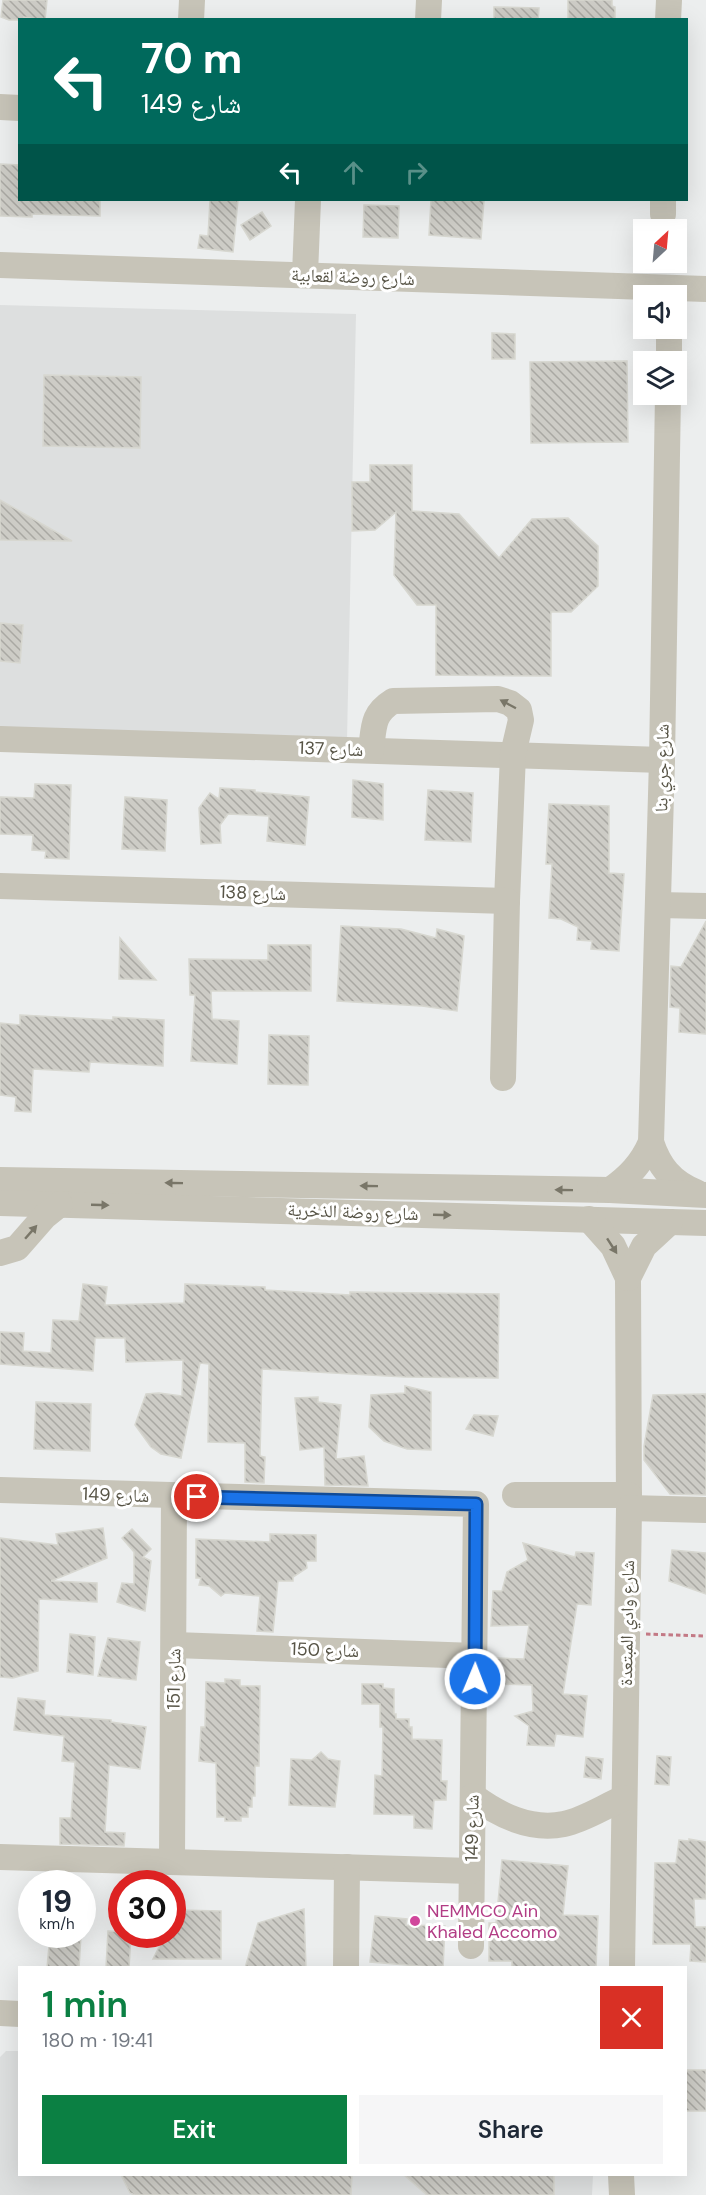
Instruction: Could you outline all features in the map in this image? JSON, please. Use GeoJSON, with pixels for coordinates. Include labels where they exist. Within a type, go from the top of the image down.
{"type":"FeatureCollection","features":[{"type":"Feature","properties":{"kind":"street"},"geometry":{"type":"LineString","coordinates":[[191,18],[192,0]]}},
{"type":"Feature","properties":{"kind":"street"},"geometry":{"type":"LineString","coordinates":[[428,18],[429,0]]}},
{"type":"Feature","properties":{"kind":"street"},"geometry":{"type":"LineString","coordinates":[[668,18],[669,0]]}},
{"type":"Feature","properties":{"kind":"street"},"geometry":{"type":"LineString","coordinates":[[0,107],[18,108]]}},
{"type":"Feature","properties":{"kind":"street"},"geometry":{"type":"LineString","coordinates":[[305,274],[308,201]]}},
{"type":"Feature","properties":{"kind":"street","name":"شارع روضة لقعابية"},"geometry":{"type":"LineString","coordinates":[[0,266],[305,274],[633,290]]}},
{"type":"Feature","properties":{"kind":"street","name":"شارع روضة لقعابية"},"geometry":{"type":"LineString","coordinates":[[687,291],[706,289]]}},
{"type":"Feature","properties":{"kind":"street","name":"شارع جري بنا"},"geometry":{"type":"LineString","coordinates":[[668,405],[662,760],[651,1142],[657,1160],[668,1176],[683,1187],[704,1195]]}},
{"type":"Feature","properties":{"kind":"street"},"geometry":{"type":"LineString","coordinates":[[371,750],[375,719],[382,708],[393,701],[498,699],[510,703],[519,710],[520,730],[513,754],[503,1078]]}},
{"type":"Feature","properties":{"kind":"street","name":"شارع 137"},"geometry":{"type":"LineString","coordinates":[[0,739],[662,760]]}},
{"type":"Feature","properties":{"kind":"street","name":"شارع 138"},"geometry":{"type":"LineString","coordinates":[[0,886],[507,901]]}},
{"type":"Feature","properties":{"kind":"street"},"geometry":{"type":"LineString","coordinates":[[658,905],[706,906]]}},
{"type":"Feature","properties":{"kind":"street","name":"شارع جري بنا"},"geometry":{"type":"LineString","coordinates":[[610,1190],[623,1182],[635,1170],[651,1142]]}},
{"type":"Feature","properties":{"kind":"street","name":"شارع روضة الذخرية"},"geometry":{"type":"LineString","coordinates":[[0,1180],[610,1190],[704,1195]]}},
{"type":"Feature","properties":{"kind":"street","name":"شارع روضة الذخرية"},"geometry":{"type":"LineString","coordinates":[[0,1203],[706,1223]]}},
{"type":"Feature","properties":{"kind":"street"},"geometry":{"type":"LineString","coordinates":[[0,1253],[17,1248],[45,1216],[60,1204]]}},
{"type":"Feature","properties":{"kind":"street","name":"شارع وادي المبتعدة"},"geometry":{"type":"LineString","coordinates":[[589,1219],[613,1246],[628,1278],[629,1502],[622,1966]]}},
{"type":"Feature","properties":{"kind":"street","name":"شارع وادي المبتعدة"},"geometry":{"type":"LineString","coordinates":[[628,1278],[644,1246],[670,1222]]}},
{"type":"Feature","properties":{"kind":"street","name":"شارع 149"},"geometry":{"type":"LineString","coordinates":[[0,1490],[174,1497],[476,1504],[471,1946]]}},
{"type":"Feature","properties":{"kind":"street"},"geometry":{"type":"LineString","coordinates":[[515,1495],[629,1502],[706,1510]]}},
{"type":"Feature","properties":{"kind":"street","name":"شارع 151"},"geometry":{"type":"LineString","coordinates":[[172,1861],[175,1645],[174,1497]]}},
{"type":"Feature","properties":{"kind":"street","name":"شارع 150"},"geometry":{"type":"LineString","coordinates":[[175,1645],[476,1656]]}},
{"type":"Feature","properties":{"kind":"street"},"geometry":{"type":"LineString","coordinates":[[473,1796],[494,1812],[520,1822],[539,1826],[565,1824],[624,1798]]}},
{"type":"Feature","properties":{"kind":"street","name":"شارع 149"},"geometry":{"type":"LineString","coordinates":[[0,1857],[471,1871]]}},
{"type":"Feature","properties":{"kind":"street"},"geometry":{"type":"LineString","coordinates":[[346,1966],[347,1867]]}},
{"type":"Feature","properties":{"kind":"street"},"geometry":{"type":"LineString","coordinates":[[0,2013],[18,2014]]}},
{"type":"Feature","properties":{"kind":"street"},"geometry":{"type":"LineString","coordinates":[[621,2176],[622,2195]]}},
{"type":"Feature","properties":{"kind":"path"},"geometry":{"type":"LineString","coordinates":[[626,1633],[706,1636]]}},
{"type":"Feature","properties":{"kind":"shaded area"},"geometry":{"type":"Polygon","coordinates":[[[0,305],[356,314],[347,740],[0,731],[0,305]]]}},
{"type":"Feature","properties":{"kind":"shaded area"},"geometry":{"type":"Polygon","coordinates":[[[6,2051],[18,2051],[18,2176],[593,2176],[592,2195],[0,2195],[0,2057],[6,2051]]]}},
{"type":"Feature","properties":{"kind":"building"},"geometry":{"type":"Polygon","coordinates":[[[3,0],[47,0],[45,18],[24,17],[9,20],[1,17],[3,0]]]}},
{"type":"Feature","properties":{"kind":"building"},"geometry":{"type":"Polygon","coordinates":[[[568,0],[612,0],[612,6],[615,7],[615,18],[568,18],[568,0]]]}},
{"type":"Feature","properties":{"kind":"building"},"geometry":{"type":"Polygon","coordinates":[[[494,7],[539,8],[538,18],[494,18],[494,7]]]}},
{"type":"Feature","properties":{"kind":"building"},"geometry":{"type":"Polygon","coordinates":[[[0,164],[18,165],[18,201],[100,201],[100,216],[32,214],[32,217],[0,216],[0,164]]]}},
{"type":"Feature","properties":{"kind":"building"},"geometry":{"type":"Polygon","coordinates":[[[210,201],[238,201],[233,252],[198,248],[200,235],[208,236],[210,201]]]}},
{"type":"Feature","properties":{"kind":"building"},"geometry":{"type":"Polygon","coordinates":[[[431,201],[484,201],[481,239],[429,235],[431,201]]]}},
{"type":"Feature","properties":{"kind":"building"},"geometry":{"type":"Polygon","coordinates":[[[364,205],[399,206],[398,238],[363,237],[364,205]]]}},
{"type":"Feature","properties":{"kind":"building"},"geometry":{"type":"Polygon","coordinates":[[[262,212],[271,226],[250,240],[241,225],[262,212]]]}},
{"type":"Feature","properties":{"kind":"building"},"geometry":{"type":"Polygon","coordinates":[[[492,333],[515,334],[515,359],[492,359],[492,333]]]}},
{"type":"Feature","properties":{"kind":"building"},"geometry":{"type":"Polygon","coordinates":[[[627,361],[628,442],[531,443],[530,362],[627,361]]]}},
{"type":"Feature","properties":{"kind":"building"},"geometry":{"type":"Polygon","coordinates":[[[44,375],[141,377],[140,448],[43,446],[44,375]]]}},
{"type":"Feature","properties":{"kind":"building"},"geometry":{"type":"Polygon","coordinates":[[[370,465],[412,465],[412,511],[459,514],[499,558],[532,519],[568,518],[598,546],[598,586],[571,612],[551,612],[551,676],[436,675],[436,605],[417,605],[394,575],[396,512],[375,530],[352,531],[352,482],[370,482],[370,465]]]}},
{"type":"Feature","properties":{"kind":"building"},"geometry":{"type":"Polygon","coordinates":[[[0,500],[72,541],[0,540],[0,500]]]}},
{"type":"Feature","properties":{"kind":"building"},"geometry":{"type":"Polygon","coordinates":[[[0,623],[23,625],[20,663],[0,661],[0,623]]]}},
{"type":"Feature","properties":{"kind":"building"},"geometry":{"type":"Polygon","coordinates":[[[353,780],[383,784],[383,820],[352,817],[353,780]]]}},
{"type":"Feature","properties":{"kind":"building"},"geometry":{"type":"Polygon","coordinates":[[[35,784],[71,785],[69,859],[45,858],[46,851],[32,850],[33,835],[0,834],[0,797],[34,798],[35,784]]]}},
{"type":"Feature","properties":{"kind":"building"},"geometry":{"type":"Polygon","coordinates":[[[220,788],[309,797],[305,845],[267,841],[269,816],[228,814],[220,825],[221,843],[201,844],[199,808],[210,793],[219,799],[220,788]]]}},
{"type":"Feature","properties":{"kind":"building"},"geometry":{"type":"Polygon","coordinates":[[[428,790],[473,793],[471,842],[425,840],[428,790]]]}},
{"type":"Feature","properties":{"kind":"building"},"geometry":{"type":"Polygon","coordinates":[[[125,797],[167,800],[165,851],[122,849],[125,797]]]}},
{"type":"Feature","properties":{"kind":"building"},"geometry":{"type":"Polygon","coordinates":[[[549,804],[609,806],[609,873],[624,874],[619,951],[591,949],[592,941],[577,940],[578,927],[561,919],[549,918],[552,864],[546,864],[549,804]]]}},
{"type":"Feature","properties":{"kind":"building"},"geometry":{"type":"Polygon","coordinates":[[[706,921],[706,1034],[679,1032],[680,1008],[670,1007],[671,966],[681,967],[706,921]]]}},
{"type":"Feature","properties":{"kind":"building"},"geometry":{"type":"Polygon","coordinates":[[[341,926],[401,929],[436,938],[437,929],[464,936],[457,1011],[422,1006],[337,1001],[341,926]]]}},
{"type":"Feature","properties":{"kind":"building"},"geometry":{"type":"Polygon","coordinates":[[[120,938],[156,980],[119,979],[120,938]]]}},
{"type":"Feature","properties":{"kind":"building"},"geometry":{"type":"Polygon","coordinates":[[[268,945],[311,945],[311,991],[211,991],[212,1019],[239,1021],[237,1064],[191,1061],[195,995],[190,995],[189,959],[268,960],[268,945]]]}},
{"type":"Feature","properties":{"kind":"building"},"geometry":{"type":"Polygon","coordinates":[[[20,1015],[164,1020],[163,1066],[90,1062],[89,1072],[33,1069],[31,1112],[15,1111],[16,1097],[0,1095],[0,1023],[20,1025],[20,1015]]]}},
{"type":"Feature","properties":{"kind":"building"},"geometry":{"type":"Polygon","coordinates":[[[269,1035],[309,1036],[308,1085],[268,1084],[269,1035]]]}},
{"type":"Feature","properties":{"kind":"building"},"geometry":{"type":"Polygon","coordinates":[[[83,1284],[107,1287],[105,1305],[184,1303],[185,1284],[265,1287],[265,1290],[350,1295],[350,1292],[499,1294],[498,1378],[405,1377],[262,1369],[260,1456],[265,1457],[264,1483],[245,1482],[245,1443],[208,1442],[209,1364],[200,1363],[181,1458],[161,1454],[151,1447],[135,1425],[146,1394],[182,1396],[183,1360],[126,1362],[125,1338],[95,1338],[93,1371],[0,1364],[0,1332],[24,1333],[23,1351],[51,1353],[53,1320],[79,1321],[83,1284]]]}},
{"type":"Feature","properties":{"kind":"building"},"geometry":{"type":"Polygon","coordinates":[[[405,1386],[431,1392],[431,1450],[407,1449],[384,1441],[369,1427],[371,1395],[405,1393],[405,1386]]]}},
{"type":"Feature","properties":{"kind":"building"},"geometry":{"type":"Polygon","coordinates":[[[706,1394],[706,1495],[670,1494],[644,1460],[644,1446],[653,1395],[706,1394]]]}},
{"type":"Feature","properties":{"kind":"building"},"geometry":{"type":"Polygon","coordinates":[[[318,1397],[318,1402],[341,1405],[336,1459],[364,1456],[368,1486],[325,1485],[324,1447],[300,1450],[295,1398],[318,1397]]]}},
{"type":"Feature","properties":{"kind":"building"},"geometry":{"type":"Polygon","coordinates":[[[36,1402],[91,1404],[90,1451],[34,1449],[36,1402]]]}},
{"type":"Feature","properties":{"kind":"building"},"geometry":{"type":"Polygon","coordinates":[[[474,1415],[498,1416],[493,1436],[466,1429],[474,1415]]]}},
{"type":"Feature","properties":{"kind":"building"},"geometry":{"type":"Polygon","coordinates":[[[103,1528],[107,1558],[51,1581],[97,1583],[97,1602],[39,1599],[38,1671],[13,1678],[0,1677],[0,1538],[58,1545],[56,1534],[103,1528]]]}},
{"type":"Feature","properties":{"kind":"building"},"geometry":{"type":"Polygon","coordinates":[[[132,1529],[151,1549],[143,1557],[151,1561],[145,1611],[117,1602],[122,1583],[134,1584],[134,1552],[122,1538],[132,1529]]]}},
{"type":"Feature","properties":{"kind":"building"},"geometry":{"type":"Polygon","coordinates":[[[270,1534],[316,1535],[316,1561],[306,1561],[307,1568],[293,1577],[293,1581],[278,1581],[273,1632],[257,1631],[260,1596],[225,1593],[221,1596],[209,1586],[199,1585],[201,1578],[196,1578],[196,1539],[270,1542],[270,1534]]]}},
{"type":"Feature","properties":{"kind":"building"},"geometry":{"type":"Polygon","coordinates":[[[523,1543],[575,1557],[576,1552],[594,1553],[591,1605],[577,1604],[563,1694],[587,1696],[583,1737],[556,1734],[554,1746],[527,1745],[529,1726],[515,1716],[533,1711],[532,1685],[495,1684],[496,1658],[524,1659],[529,1625],[491,1626],[493,1591],[502,1591],[507,1572],[528,1560],[523,1543]]]}},
{"type":"Feature","properties":{"kind":"building"},"geometry":{"type":"Polygon","coordinates":[[[672,1550],[706,1553],[706,1594],[669,1581],[672,1550]]]}},
{"type":"Feature","properties":{"kind":"building"},"geometry":{"type":"Polygon","coordinates":[[[70,1634],[95,1637],[93,1675],[67,1672],[70,1634]]]}},
{"type":"Feature","properties":{"kind":"building"},"geometry":{"type":"Polygon","coordinates":[[[108,1638],[140,1642],[136,1680],[98,1676],[108,1638]]]}},
{"type":"Feature","properties":{"kind":"building"},"geometry":{"type":"Polygon","coordinates":[[[225,1679],[240,1680],[240,1686],[260,1686],[259,1766],[255,1766],[255,1796],[252,1796],[252,1807],[248,1807],[248,1817],[241,1817],[241,1821],[225,1821],[225,1817],[217,1817],[216,1763],[199,1761],[201,1727],[205,1727],[206,1682],[225,1683],[225,1679]]]}},
{"type":"Feature","properties":{"kind":"building"},"geometry":{"type":"Polygon","coordinates":[[[362,1684],[383,1684],[383,1688],[394,1689],[394,1714],[396,1714],[396,1719],[409,1719],[412,1739],[442,1740],[441,1781],[447,1781],[446,1800],[434,1800],[432,1829],[414,1828],[414,1815],[374,1814],[375,1775],[382,1776],[383,1727],[380,1727],[380,1704],[362,1704],[362,1684]]]}},
{"type":"Feature","properties":{"kind":"building"},"geometry":{"type":"Polygon","coordinates":[[[18,1698],[45,1701],[44,1715],[111,1720],[111,1722],[146,1727],[140,1769],[109,1765],[105,1832],[125,1833],[124,1846],[60,1844],[60,1818],[71,1818],[75,1762],[62,1761],[64,1736],[14,1730],[18,1698]]]}},
{"type":"Feature","properties":{"kind":"building"},"geometry":{"type":"Polygon","coordinates":[[[321,1752],[328,1759],[340,1761],[335,1807],[289,1805],[291,1759],[312,1760],[321,1752]]]}},
{"type":"Feature","properties":{"kind":"building"},"geometry":{"type":"Polygon","coordinates":[[[657,1756],[671,1757],[669,1785],[655,1784],[657,1756]]]}},
{"type":"Feature","properties":{"kind":"building"},"geometry":{"type":"Polygon","coordinates":[[[586,1757],[603,1759],[601,1779],[584,1777],[586,1757]]]}},
{"type":"Feature","properties":{"kind":"building"},"geometry":{"type":"Polygon","coordinates":[[[689,1839],[706,1842],[706,1899],[694,1899],[695,1927],[706,1927],[706,1962],[690,1961],[691,1944],[653,1944],[655,1863],[676,1863],[679,1840],[689,1841],[689,1839]]]}},
{"type":"Feature","properties":{"kind":"building"},"geometry":{"type":"Polygon","coordinates":[[[502,1860],[568,1866],[563,1915],[598,1916],[596,1966],[512,1966],[512,1961],[489,1961],[489,1923],[496,1923],[502,1860]]]}},
{"type":"Feature","properties":{"kind":"building"},"geometry":{"type":"Polygon","coordinates":[[[304,1909],[306,1966],[246,1966],[258,1923],[304,1909]]]}},
{"type":"Feature","properties":{"kind":"building"},"geometry":{"type":"Polygon","coordinates":[[[186,1910],[221,1911],[221,1959],[153,1959],[158,1948],[186,1948],[186,1910]]]}},
{"type":"Feature","properties":{"kind":"building"},"geometry":{"type":"Polygon","coordinates":[[[375,1916],[407,1919],[406,1925],[445,1926],[443,1966],[370,1962],[375,1916]]]}},
{"type":"Feature","properties":{"kind":"building"},"geometry":{"type":"Polygon","coordinates":[[[108,1931],[108,1948],[130,1948],[129,1966],[106,1966],[108,1931]]]}},
{"type":"Feature","properties":{"kind":"building"},"geometry":{"type":"Polygon","coordinates":[[[49,1948],[80,1948],[79,1966],[47,1966],[49,1948]]]}},
{"type":"Feature","properties":{"kind":"building"},"geometry":{"type":"Polygon","coordinates":[[[687,2070],[706,2070],[706,2111],[687,2111],[687,2070]]]}},
{"type":"Feature","properties":{"kind":"building"},"geometry":{"type":"Polygon","coordinates":[[[122,2176],[352,2176],[351,2195],[135,2195],[130,2193],[122,2176]]]}},
{"type":"Feature","properties":{"kind":"building"},"geometry":{"type":"Polygon","coordinates":[[[405,2176],[554,2176],[554,2195],[427,2195],[405,2176]]]}},
{"type":"Feature","properties":{"kind":"place","name":"NEMMCO Ain Khaled Accomo"},"geometry":{"type":"Point","coordinates":[415,1921]}},
{"type":"Feature","properties":{"kind":"route"},"geometry":{"type":"LineString","coordinates":[[197,1497],[476,1504],[475,1679]]}}]}
